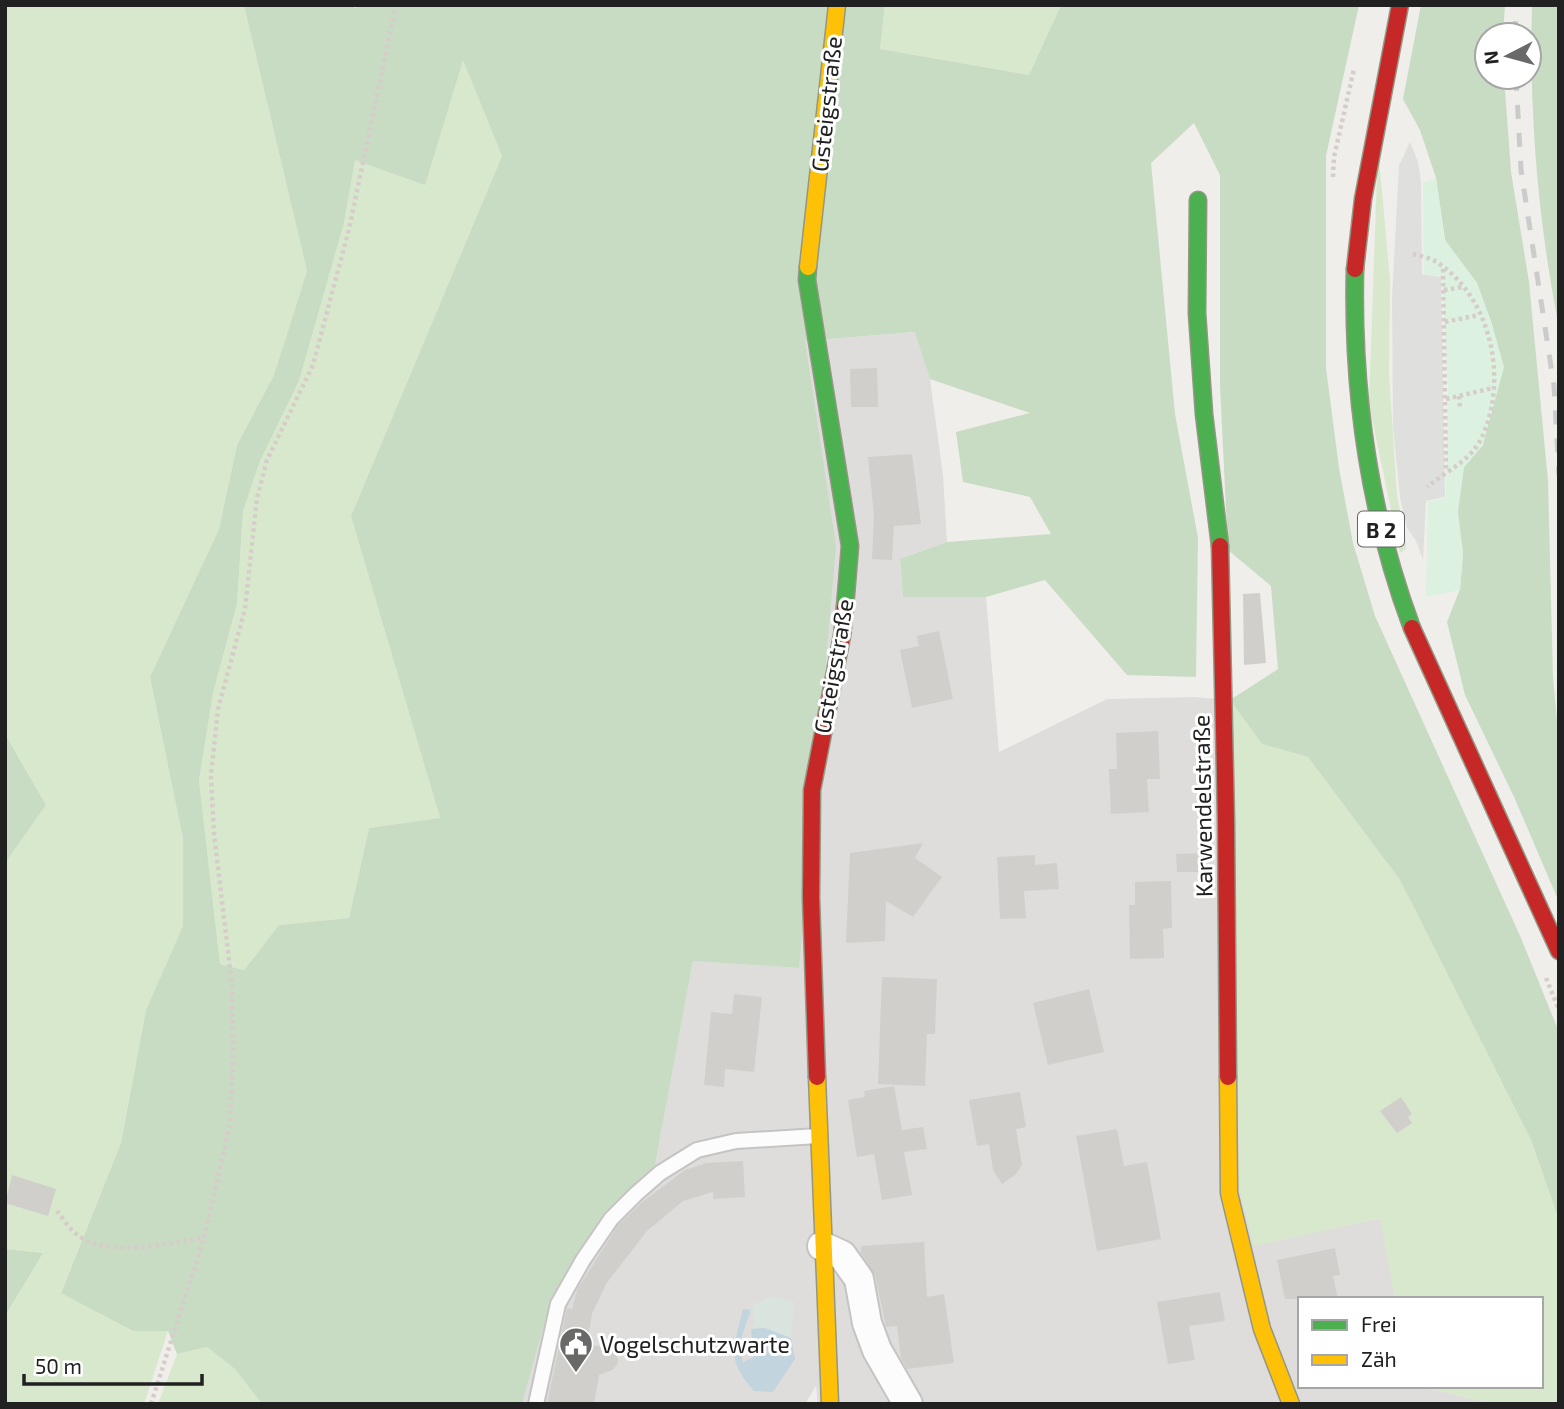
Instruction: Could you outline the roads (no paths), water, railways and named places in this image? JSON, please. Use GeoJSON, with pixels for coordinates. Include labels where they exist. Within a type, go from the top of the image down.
{"type":"FeatureCollection","features":[{"type":"Feature","properties":{"kind":"street","name":"Gsteigstraße"},"geometry":{"type":"LineString","coordinates":[[831,1404],[821,1246],[811,898],[812,790],[842,636],[850,546],[807,280],[837,5]]}},
{"type":"Feature","properties":{"kind":"street","name":"B 2"},"geometry":{"type":"LineString","coordinates":[[1400,5],[1388,76],[1368,158],[1355,267],[1357,379],[1365,446],[1377,515],[1412,628],[1559,951]]}},
{"type":"Feature","properties":{"kind":"street","name":"Karwendelstraße"},"geometry":{"type":"LineString","coordinates":[[1198,200],[1197,313],[1204,414],[1220,549],[1229,1192],[1262,1329],[1291,1404]]}},
{"type":"Feature","properties":{"kind":"street"},"geometry":{"type":"LineString","coordinates":[[821,1246],[842,1255],[859,1279],[867,1323],[877,1350],[908,1404]]}},
{"type":"Feature","properties":{"kind":"lane"},"geometry":{"type":"LineString","coordinates":[[536,1404],[558,1304],[611,1219],[636,1194],[660,1173],[696,1150],[736,1141],[818,1136]]}},
{"type":"Feature","properties":{"kind":"railway"},"geometry":{"type":"LineString","coordinates":[[1515,21],[1516,5]]}},
{"type":"Feature","properties":{"kind":"railway"},"geometry":{"type":"LineString","coordinates":[[1517,91],[1521,170],[1554,386],[1559,475]]}},
{"type":"Feature","properties":{"kind":"place","name":"Vogelschutzwarte"},"geometry":{"type":"Point","coordinates":[576,1374]}}]}
